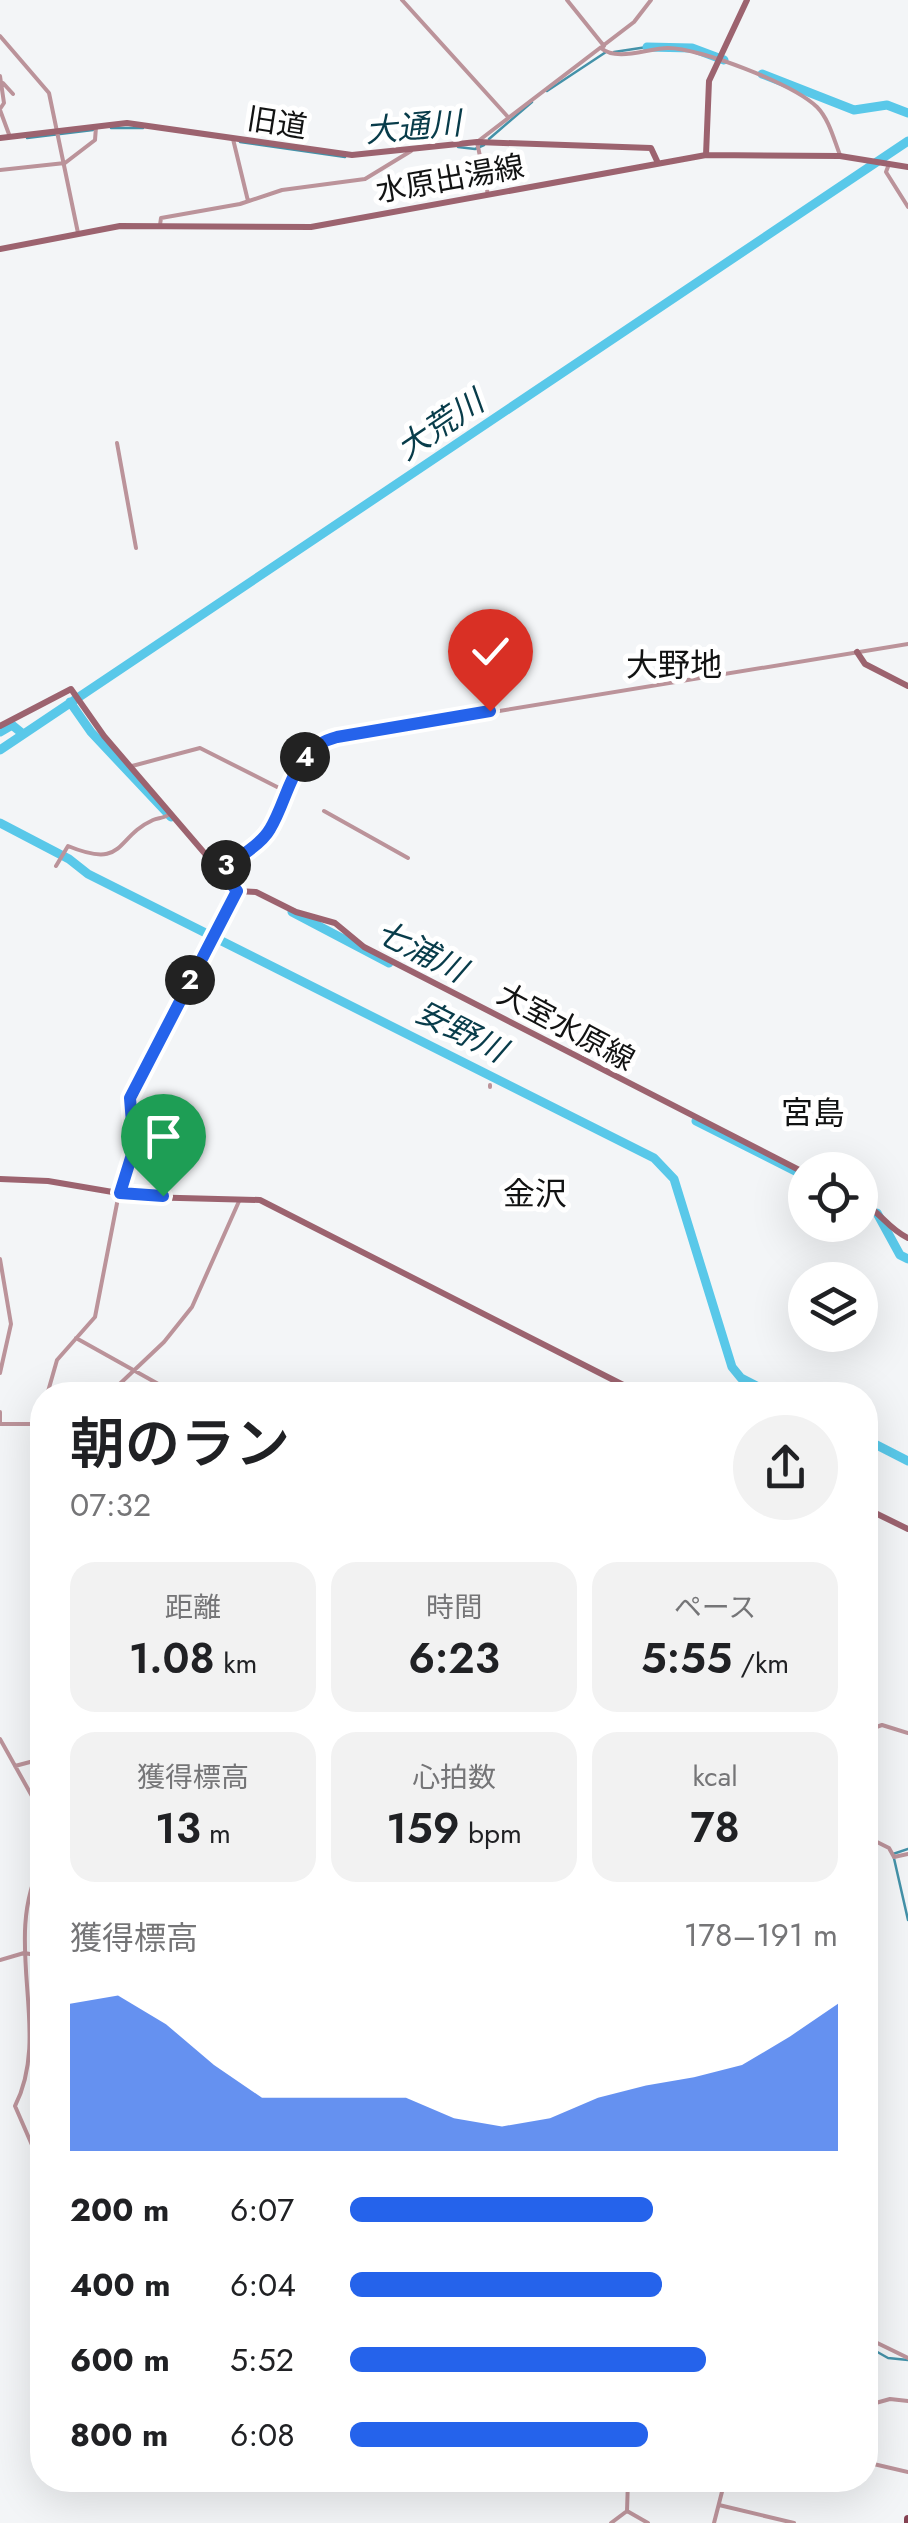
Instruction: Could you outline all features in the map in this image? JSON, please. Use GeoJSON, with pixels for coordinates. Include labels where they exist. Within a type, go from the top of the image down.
{"type":"FeatureCollection","features":[{"type":"Feature","properties":{"kind":"street"},"geometry":{"type":"LineString","coordinates":[[402,0],[508,116]]}},
{"type":"Feature","properties":{"kind":"street"},"geometry":{"type":"LineString","coordinates":[[566,0],[611,54],[681,49],[718,59],[811,102],[824,116],[840,156]]}},
{"type":"Feature","properties":{"kind":"street"},"geometry":{"type":"LineString","coordinates":[[488,195],[477,142],[634,22],[650,0]]}},
{"type":"Feature","properties":{"kind":"street"},"geometry":{"type":"LineString","coordinates":[[706,155],[709,81],[747,0]]}},
{"type":"Feature","properties":{"kind":"street"},"geometry":{"type":"LineString","coordinates":[[0,36],[49,93],[78,234]]}},
{"type":"Feature","properties":{"kind":"street"},"geometry":{"type":"LineString","coordinates":[[0,76],[13,94]]}},
{"type":"Feature","properties":{"kind":"street"},"geometry":{"type":"LineString","coordinates":[[3,82],[0,109],[10,137]]}},
{"type":"Feature","properties":{"kind":"street","name":"旧道"},"geometry":{"type":"LineString","coordinates":[[0,138],[143,124],[332,154],[477,142],[651,148],[658,163]]}},
{"type":"Feature","properties":{"kind":"street"},"geometry":{"type":"LineString","coordinates":[[0,170],[65,163],[95,140],[96,127]]}},
{"type":"Feature","properties":{"kind":"street"},"geometry":{"type":"LineString","coordinates":[[233,139],[248,200]]}},
{"type":"Feature","properties":{"kind":"street"},"geometry":{"type":"LineString","coordinates":[[160,226],[161,218],[282,190],[364,179],[412,149]]}},
{"type":"Feature","properties":{"kind":"street","name":"水原出湯線"},"geometry":{"type":"LineString","coordinates":[[0,249],[78,234],[160,226],[311,227],[706,155],[840,156],[908,167]]}},
{"type":"Feature","properties":{"kind":"street"},"geometry":{"type":"LineString","coordinates":[[886,164],[886,172],[908,207]]}},
{"type":"Feature","properties":{"kind":"street"},"geometry":{"type":"LineString","coordinates":[[117,444],[136,548]]}},
{"type":"Feature","properties":{"kind":"street"},"geometry":{"type":"LineString","coordinates":[[220,869],[266,834],[284,790],[311,749],[337,737],[908,644]]}},
{"type":"Feature","properties":{"kind":"street"},"geometry":{"type":"LineString","coordinates":[[856,652],[866,664],[908,686]]}},
{"type":"Feature","properties":{"kind":"street"},"geometry":{"type":"LineString","coordinates":[[0,726],[61,693],[72,692],[237,891],[130,1098],[134,1148],[120,1193],[95,1317],[57,1360],[50,1382]]}},
{"type":"Feature","properties":{"kind":"street"},"geometry":{"type":"LineString","coordinates":[[130,766],[200,748],[284,790]]}},
{"type":"Feature","properties":{"kind":"street"},"geometry":{"type":"LineString","coordinates":[[324,810],[408,858]]}},
{"type":"Feature","properties":{"kind":"street"},"geometry":{"type":"LineString","coordinates":[[57,864],[66,848],[90,855],[114,851],[154,819],[172,812]]}},
{"type":"Feature","properties":{"kind":"street","name":"大室水原線"},"geometry":{"type":"LineString","coordinates":[[237,891],[256,892],[343,926],[364,947],[788,1164]]}},
{"type":"Feature","properties":{"kind":"street"},"geometry":{"type":"LineString","coordinates":[[0,1178],[120,1193],[241,1197],[280,1208],[618,1382]]}},
{"type":"Feature","properties":{"kind":"street"},"geometry":{"type":"LineString","coordinates":[[122,1382],[164,1342],[192,1307],[241,1197]]}},
{"type":"Feature","properties":{"kind":"street"},"geometry":{"type":"LineString","coordinates":[[878,1210],[892,1231],[908,1238]]}},
{"type":"Feature","properties":{"kind":"street"},"geometry":{"type":"LineString","coordinates":[[0,1260],[12,1324],[0,1373]]}},
{"type":"Feature","properties":{"kind":"street"},"geometry":{"type":"LineString","coordinates":[[76,1338],[152,1382]]}},
{"type":"Feature","properties":{"kind":"street"},"geometry":{"type":"LineString","coordinates":[[0,1412],[0,1424],[30,1424]]}},
{"type":"Feature","properties":{"kind":"street"},"geometry":{"type":"LineString","coordinates":[[878,1514],[908,1529]]}},
{"type":"Feature","properties":{"kind":"street"},"geometry":{"type":"LineString","coordinates":[[878,1727],[908,1733]]}},
{"type":"Feature","properties":{"kind":"street"},"geometry":{"type":"LineString","coordinates":[[0,1739],[30,1793]]}},
{"type":"Feature","properties":{"kind":"street"},"geometry":{"type":"LineString","coordinates":[[15,1766],[30,1762]]}},
{"type":"Feature","properties":{"kind":"street"},"geometry":{"type":"LineString","coordinates":[[878,1842],[889,1848],[894,1857],[908,1854]]}},
{"type":"Feature","properties":{"kind":"street"},"geometry":{"type":"LineString","coordinates":[[30,1904],[24,1953],[30,2068],[15,2106],[30,2140]]}},
{"type":"Feature","properties":{"kind":"street"},"geometry":{"type":"LineString","coordinates":[[0,1960],[30,1954]]}},
{"type":"Feature","properties":{"kind":"street"},"geometry":{"type":"LineString","coordinates":[[878,2343],[908,2358]]}},
{"type":"Feature","properties":{"kind":"street"},"geometry":{"type":"LineString","coordinates":[[878,2402],[908,2401]]}},
{"type":"Feature","properties":{"kind":"street"},"geometry":{"type":"LineString","coordinates":[[878,2465],[908,2472]]}},
{"type":"Feature","properties":{"kind":"street"},"geometry":{"type":"LineString","coordinates":[[627,2511],[628,2492]]}},
{"type":"Feature","properties":{"kind":"street"},"geometry":{"type":"LineString","coordinates":[[714,2523],[722,2492]]}},
{"type":"Feature","properties":{"kind":"street"},"geometry":{"type":"LineString","coordinates":[[718,2505],[794,2523]]}},
{"type":"Feature","properties":{"kind":"street"},"geometry":{"type":"LineString","coordinates":[[611,2523],[627,2511]]}},
{"type":"Feature","properties":{"kind":"street"},"geometry":{"type":"LineString","coordinates":[[627,2511],[648,2523]]}},
{"type":"Feature","properties":{"kind":"waterway","name":"大通川"},"geometry":{"type":"LineString","coordinates":[[614,52],[647,47]]}},
{"type":"Feature","properties":{"kind":"waterway","name":"大通川"},"geometry":{"type":"LineString","coordinates":[[647,47],[692,48],[724,60]]}},
{"type":"Feature","properties":{"kind":"waterway","name":"大通川"},"geometry":{"type":"LineString","coordinates":[[547,91],[606,52]]}},
{"type":"Feature","properties":{"kind":"waterway","name":"大通川"},"geometry":{"type":"LineString","coordinates":[[762,74],[854,110],[887,105],[908,113]]}},
{"type":"Feature","properties":{"kind":"waterway","name":"大通川"},"geometry":{"type":"LineString","coordinates":[[489,139],[532,102]]}},
{"type":"Feature","properties":{"kind":"waterway","name":"大通川"},"geometry":{"type":"LineString","coordinates":[[111,128],[143,128]]}},
{"type":"Feature","properties":{"kind":"waterway","name":"大通川"},"geometry":{"type":"LineString","coordinates":[[27,138],[93,130]]}},
{"type":"Feature","properties":{"kind":"waterway","name":"大荒川"},"geometry":{"type":"LineString","coordinates":[[0,750],[908,141]]}},
{"type":"Feature","properties":{"kind":"waterway","name":"大通川"},"geometry":{"type":"LineString","coordinates":[[240,142],[345,157]]}},
{"type":"Feature","properties":{"kind":"waterway","name":"大通川"},"geometry":{"type":"LineString","coordinates":[[458,147],[475,149],[484,145]]}},
{"type":"Feature","properties":{"kind":"waterway","name":"七浦川"},"geometry":{"type":"LineString","coordinates":[[70,702],[91,732],[171,817]]}},
{"type":"Feature","properties":{"kind":"waterway"},"geometry":{"type":"LineString","coordinates":[[0,732],[12,725],[23,734]]}},
{"type":"Feature","properties":{"kind":"waterway","name":"安野川"},"geometry":{"type":"LineString","coordinates":[[0,823],[69,859],[88,874],[654,1158],[674,1179],[732,1367],[749,1382]]}},
{"type":"Feature","properties":{"kind":"waterway","name":"七浦川"},"geometry":{"type":"LineString","coordinates":[[292,912],[389,963]]}},
{"type":"Feature","properties":{"kind":"waterway","name":"七浦川"},"geometry":{"type":"LineString","coordinates":[[696,1121],[788,1167]]}},
{"type":"Feature","properties":{"kind":"waterway","name":"七浦川"},"geometry":{"type":"LineString","coordinates":[[878,1215],[900,1255],[908,1259]]}},
{"type":"Feature","properties":{"kind":"waterway","name":"安野川"},"geometry":{"type":"LineString","coordinates":[[878,1446],[908,1461]]}},
{"type":"Feature","properties":{"kind":"waterway"},"geometry":{"type":"LineString","coordinates":[[908,1849],[893,1854],[908,1920]]}},
{"type":"Feature","properties":{"kind":"waterway"},"geometry":{"type":"LineString","coordinates":[[878,2352],[888,2358],[908,2360]]}},
{"type":"Feature","properties":{"kind":"district","name":"大野地"},"geometry":{"type":"Point","coordinates":[674,665]}},
{"type":"Feature","properties":{"kind":"district","name":"宮島"},"geometry":{"type":"Point","coordinates":[813,1113]}},
{"type":"Feature","properties":{"kind":"district","name":"金沢"},"geometry":{"type":"Point","coordinates":[535,1194]}},
{"type":"Feature","properties":{"kind":"route"},"geometry":{"type":"LineString","coordinates":[[163,1196],[120,1193],[123,1172],[134,1148],[130,1098],[237,891],[220,869],[270,830],[284,790],[316,746],[337,737],[490,711]]}}]}
